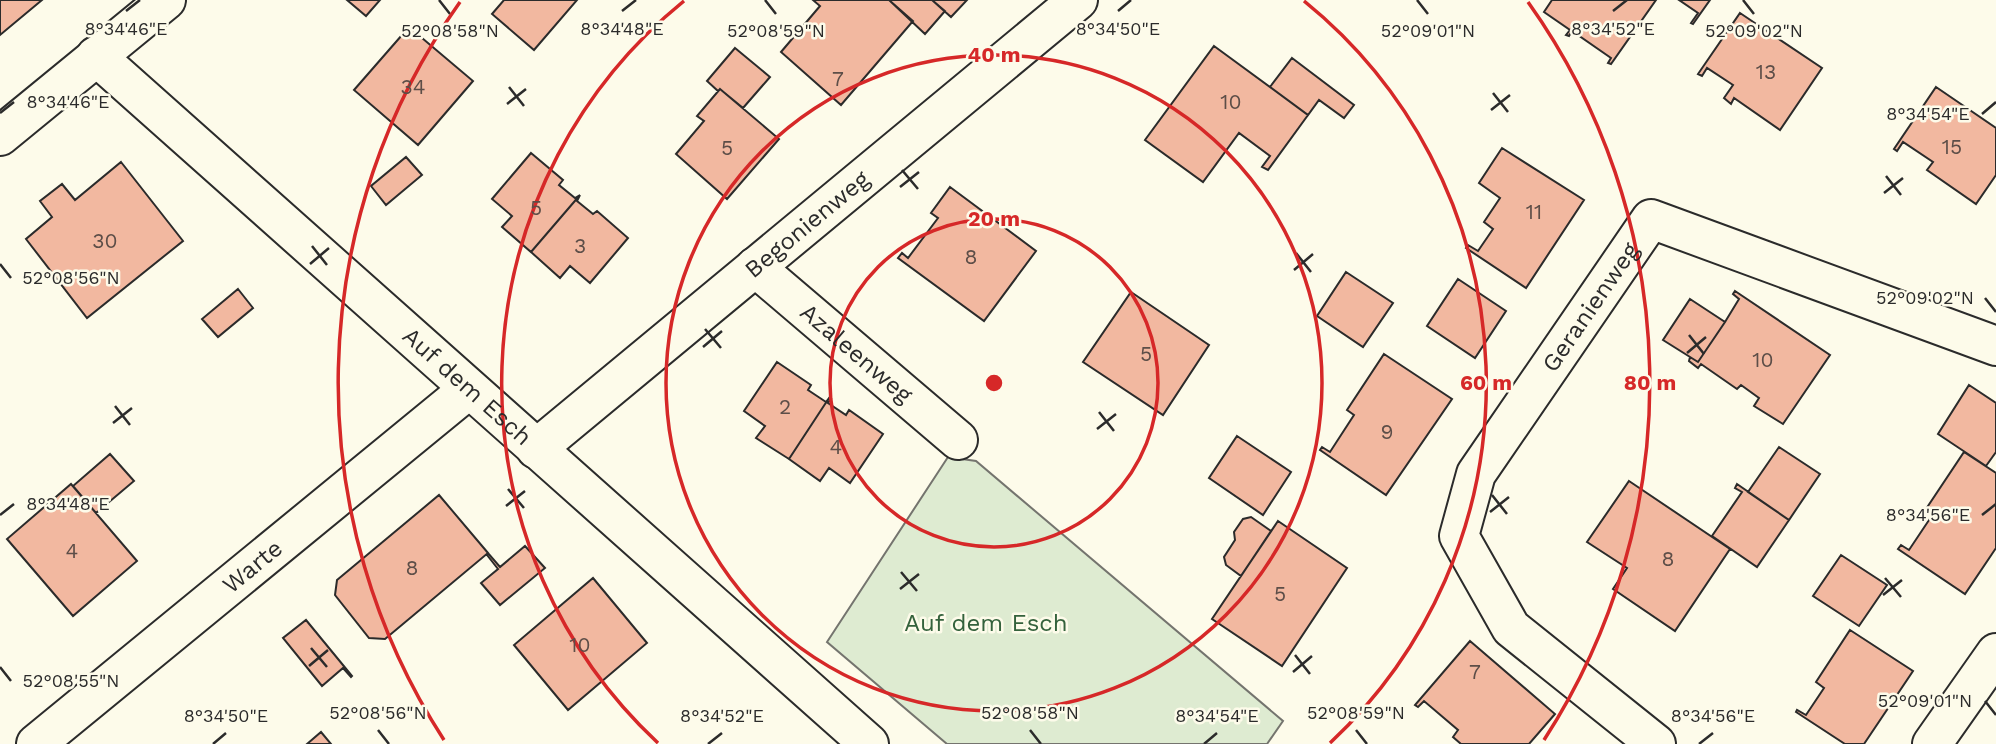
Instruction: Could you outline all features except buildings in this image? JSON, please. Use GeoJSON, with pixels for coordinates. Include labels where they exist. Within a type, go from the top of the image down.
{"type":"FeatureCollection","features":[{"type":"Feature","properties":{"kind":"street"},"geometry":{"type":"LineString","coordinates":[[0,136],[166,0]]}},
{"type":"Feature","properties":{"kind":"street","name":"Begonienweg"},"geometry":{"type":"LineString","coordinates":[[536,449],[1078,0]]}},
{"type":"Feature","properties":{"kind":"street","name":"Auf dem Esch"},"geometry":{"type":"LineString","coordinates":[[96,56],[869,744]]}},
{"type":"Feature","properties":{"kind":"street","name":"Geranienweg"},"geometry":{"type":"LineString","coordinates":[[1656,744],[1511,628],[1459,536],[1476,474],[1651,219],[1996,346]]}},
{"type":"Feature","properties":{"kind":"street","name":"Azaleenweg"},"geometry":{"type":"LineString","coordinates":[[755,267],[958,440]]}},
{"type":"Feature","properties":{"kind":"street","name":"Warte"},"geometry":{"type":"LineString","coordinates":[[36,744],[469,389]]}},
{"type":"Feature","properties":{"kind":"street"},"geometry":{"type":"LineString","coordinates":[[1932,744],[1996,653]]}},
{"type":"Feature","properties":{"kind":"green space","name":"Auf dem Esch"},"geometry":{"type":"Polygon","coordinates":[[[948,457],[976,461],[1283,721],[1267,744],[947,744],[827,642],[948,457]]]}}]}
